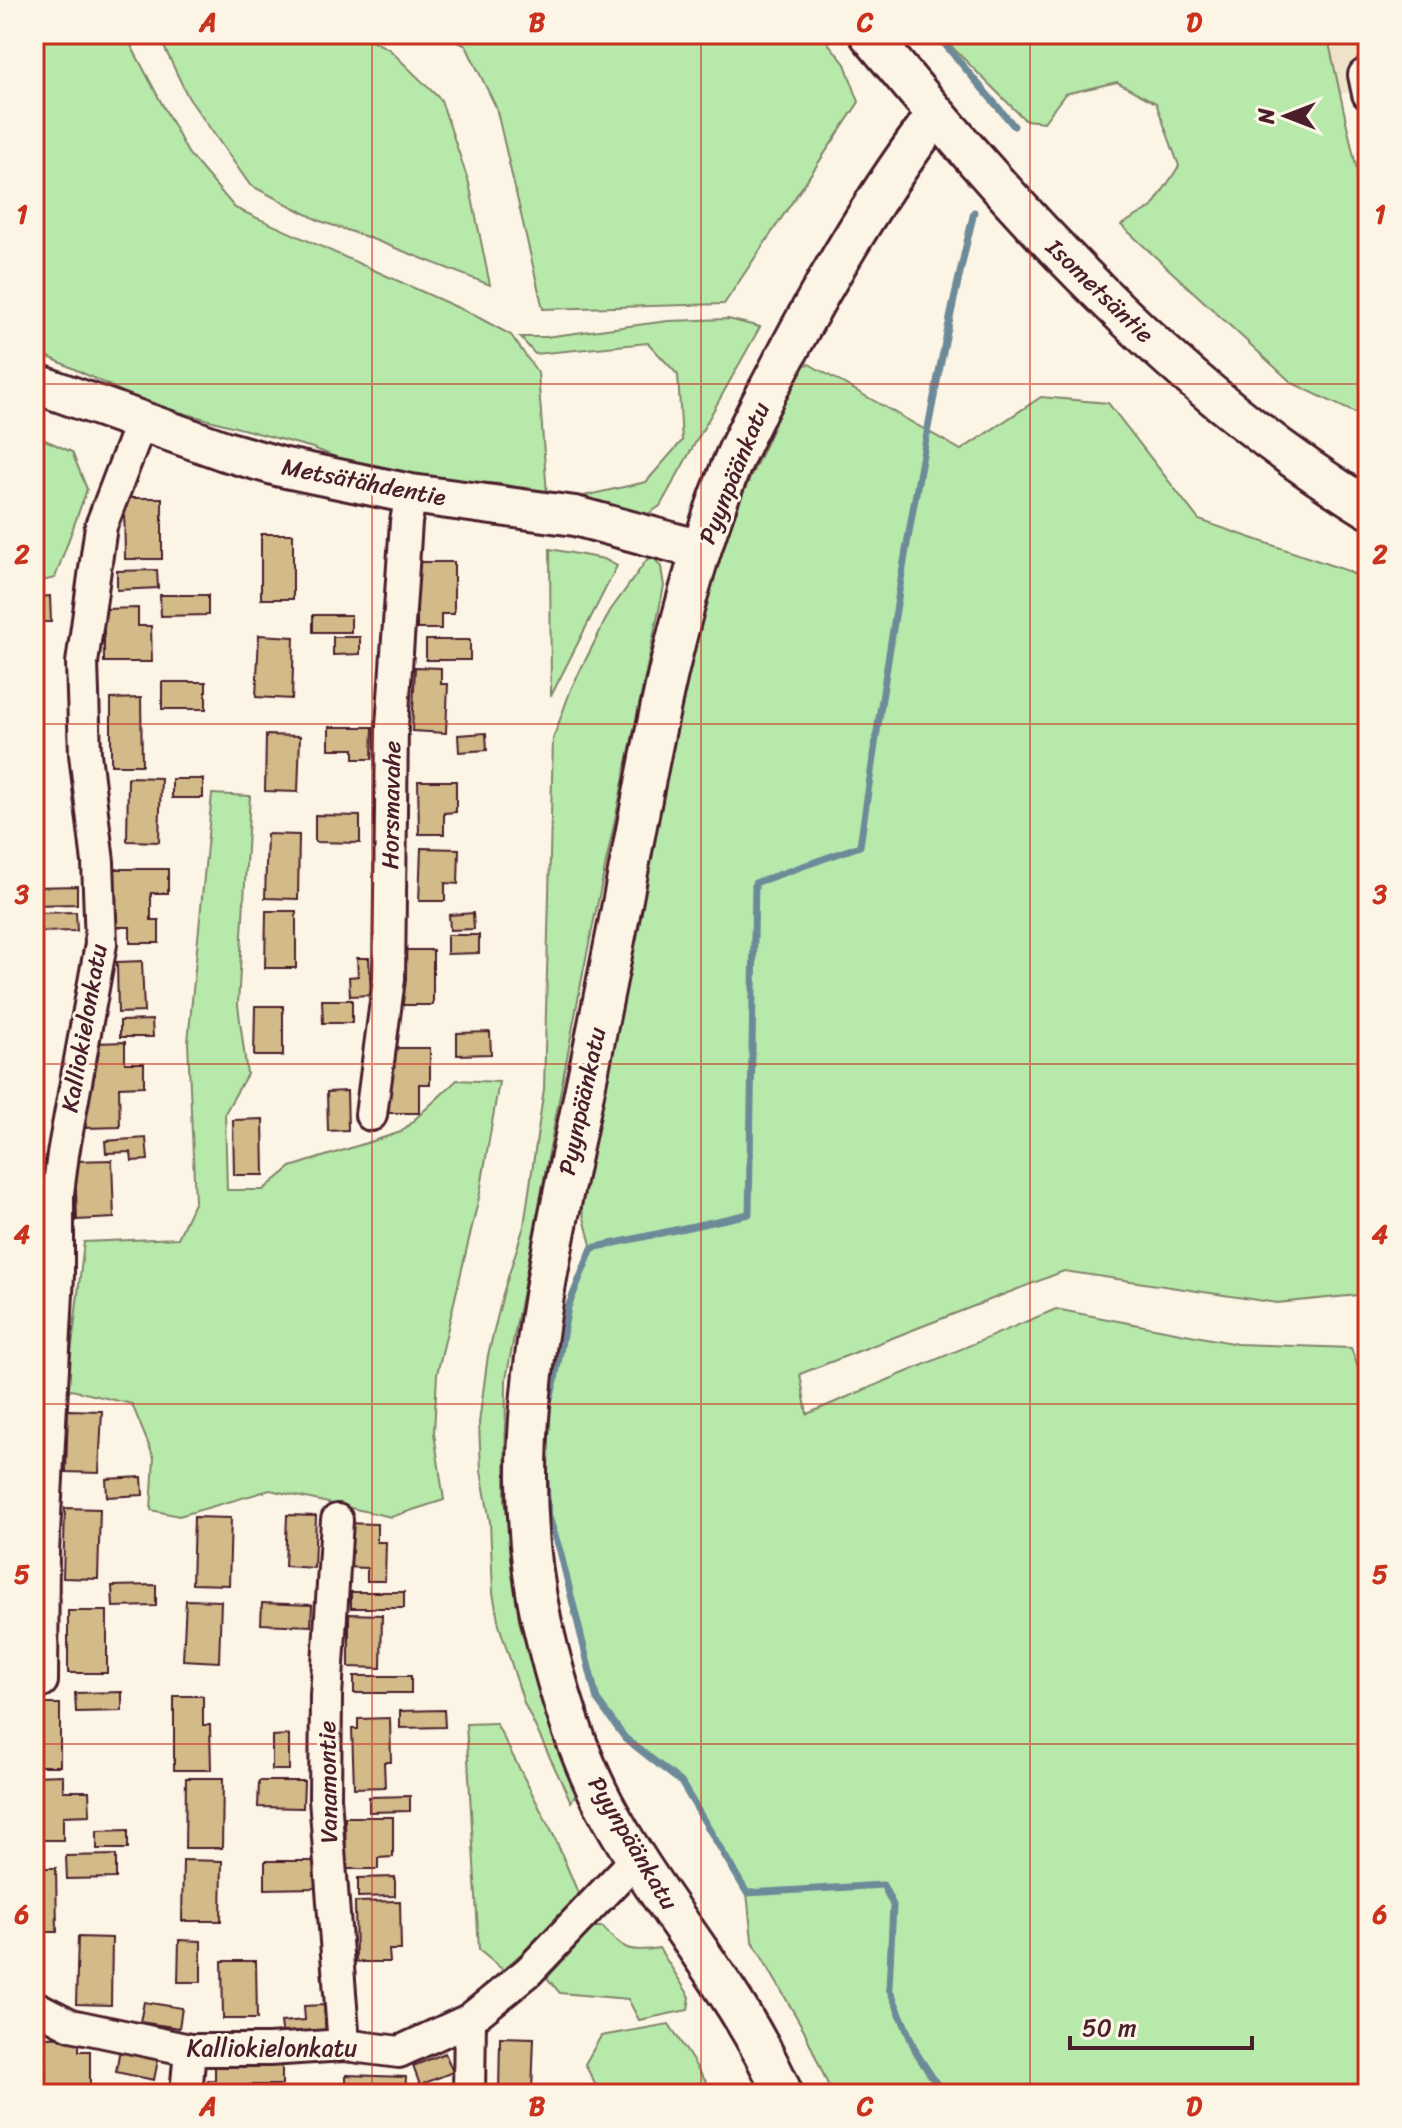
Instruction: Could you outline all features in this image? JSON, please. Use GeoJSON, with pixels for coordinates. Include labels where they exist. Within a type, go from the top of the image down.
{"type":"FeatureCollection","features":[{"type":"Feature","properties":{"kind":"main road","name":"Isometsäntie"},"geometry":{"type":"LineString","coordinates":[[869,34],[1031,224],[1124,319],[1187,374],[1321,479],[1368,508]]}},
{"type":"Feature","properties":{"kind":"main road","name":"Pyynpäänkatu"},"geometry":{"type":"LineString","coordinates":[[783,2094],[737,2010],[603,1801],[577,1740],[541,1620],[531,1551],[526,1476],[529,1394],[542,1294],[656,736],[680,625],[701,550],[733,461],[798,333],[846,245],[898,164],[936,115]]}},
{"type":"Feature","properties":{"kind":"main road","name":"Metsätähdentie"},"geometry":{"type":"LineString","coordinates":[[34,383],[225,451],[281,467],[411,494],[575,516],[701,550]]}},
{"type":"Feature","properties":{"kind":"street","name":"Kalliokielonkatu"},"geometry":{"type":"LineString","coordinates":[[34,1682],[42,1681],[43,1552],[58,1275],[58,1193],[101,944],[98,862],[85,754],[82,663],[101,526],[141,422]]}},
{"type":"Feature","properties":{"kind":"street","name":"Horsmavahe"},"geometry":{"type":"LineString","coordinates":[[371,1115],[389,979],[392,726],[406,522],[411,494]]}},
{"type":"Feature","properties":{"kind":"street","name":"Vanamontie"},"geometry":{"type":"LineString","coordinates":[[337,1520],[326,1696],[325,1798],[344,2045]]}},
{"type":"Feature","properties":{"kind":"street","name":"Kalliokielonkatu"},"geometry":{"type":"LineString","coordinates":[[34,2006],[71,2025],[190,2050],[269,2050],[344,2045],[399,2052],[470,2019],[528,1972],[637,1858]]}},
{"type":"Feature","properties":{"kind":"street"},"geometry":{"type":"LineString","coordinates":[[469,2094],[470,2019]]}},
{"type":"Feature","properties":{"kind":"street"},"geometry":{"type":"LineString","coordinates":[[186,2094],[190,2050]]}},
{"type":"Feature","properties":{"kind":"shaded area"},"geometry":{"type":"Polygon","coordinates":[[[1327,34],[1368,34],[1368,88],[1340,94],[1327,34]]]}},
{"type":"Feature","properties":{"kind":"green space"},"geometry":{"type":"Polygon","coordinates":[[[34,34],[125,34],[188,153],[235,208],[472,314],[511,335],[538,373],[547,494],[501,484],[381,475],[313,448],[146,403],[34,350],[34,34]]]}},
{"type":"Feature","properties":{"kind":"green space"},"geometry":{"type":"Polygon","coordinates":[[[158,34],[359,34],[389,49],[441,100],[469,183],[490,285],[320,221],[250,185],[188,97],[158,34]]]}},
{"type":"Feature","properties":{"kind":"green space"},"geometry":{"type":"Polygon","coordinates":[[[443,34],[821,34],[845,64],[859,102],[724,304],[543,309],[496,107],[466,46],[443,34]]]}},
{"type":"Feature","properties":{"kind":"green space"},"geometry":{"type":"Polygon","coordinates":[[[943,34],[1327,34],[1368,221],[1368,407],[1355,413],[1292,383],[1121,225],[1152,207],[1179,166],[1156,103],[1117,82],[1065,94],[1044,122],[1025,120],[944,39],[943,34]]]}},
{"type":"Feature","properties":{"kind":"green space"},"geometry":{"type":"Polygon","coordinates":[[[728,319],[760,327],[660,506],[648,514],[602,505],[583,496],[646,482],[682,441],[678,375],[648,343],[535,354],[520,337],[545,337],[668,321],[728,319]]]}},
{"type":"Feature","properties":{"kind":"green space"},"geometry":{"type":"Polygon","coordinates":[[[809,364],[961,450],[1041,397],[1108,403],[1199,520],[1345,570],[1368,581],[1368,1294],[1277,1303],[1064,1271],[800,1374],[807,1414],[1056,1309],[1237,1344],[1351,1348],[1368,1395],[1368,2094],[832,2094],[804,2030],[752,1940],[747,1893],[712,1833],[681,1782],[625,1738],[597,1700],[548,1514],[542,1428],[555,1380],[568,1307],[592,1249],[580,1202],[642,879],[693,645],[727,529],[801,366],[809,364]]]}},
{"type":"Feature","properties":{"kind":"green space"},"geometry":{"type":"Polygon","coordinates":[[[34,435],[72,452],[87,489],[55,578],[34,583],[34,435]]]}},
{"type":"Feature","properties":{"kind":"green space"},"geometry":{"type":"Polygon","coordinates":[[[550,549],[604,559],[617,566],[551,696],[550,549]]]}},
{"type":"Feature","properties":{"kind":"green space"},"geometry":{"type":"Polygon","coordinates":[[[651,554],[661,567],[664,586],[584,968],[506,1379],[505,1499],[519,1621],[552,1733],[577,1792],[571,1802],[524,1703],[499,1625],[493,1593],[490,1522],[481,1471],[479,1423],[488,1355],[524,1226],[544,1089],[553,739],[571,689],[610,611],[651,554]]]}},
{"type":"Feature","properties":{"kind":"green space"},"geometry":{"type":"Polygon","coordinates":[[[212,794],[250,796],[238,1005],[247,1074],[225,1113],[227,1190],[263,1190],[291,1167],[401,1132],[457,1080],[499,1082],[480,1193],[437,1374],[434,1433],[444,1500],[391,1517],[270,1490],[179,1516],[151,1510],[154,1458],[132,1404],[67,1389],[84,1242],[178,1238],[195,1201],[188,1042],[212,794]]]}},
{"type":"Feature","properties":{"kind":"green space"},"geometry":{"type":"Polygon","coordinates":[[[496,1723],[555,1838],[581,1900],[503,1970],[479,1950],[466,1724],[496,1723]]]}},
{"type":"Feature","properties":{"kind":"green space"},"geometry":{"type":"Polygon","coordinates":[[[593,1927],[603,1927],[627,1948],[659,1948],[690,1997],[688,2010],[639,2020],[628,1999],[560,1993],[547,1978],[593,1927]]]}},
{"type":"Feature","properties":{"kind":"green space"},"geometry":{"type":"Polygon","coordinates":[[[669,2024],[714,2094],[600,2094],[585,2064],[601,2036],[669,2024]]]}},
{"type":"Feature","properties":{"kind":"building"},"geometry":{"type":"Polygon","coordinates":[[[124,498],[162,498],[162,559],[125,559],[124,498]]]}},
{"type":"Feature","properties":{"kind":"building"},"geometry":{"type":"Polygon","coordinates":[[[261,534],[293,534],[293,599],[261,599],[261,534]]]}},
{"type":"Feature","properties":{"kind":"building"},"geometry":{"type":"Polygon","coordinates":[[[417,562],[454,562],[454,614],[441,614],[441,629],[417,629],[417,562]]]}},
{"type":"Feature","properties":{"kind":"building"},"geometry":{"type":"Polygon","coordinates":[[[157,570],[158,588],[117,590],[117,571],[157,570]]]}},
{"type":"Feature","properties":{"kind":"building"},"geometry":{"type":"Polygon","coordinates":[[[160,595],[208,595],[208,615],[161,616],[160,595]]]}},
{"type":"Feature","properties":{"kind":"building"},"geometry":{"type":"Polygon","coordinates":[[[50,596],[51,622],[34,622],[34,597],[50,596]]]}},
{"type":"Feature","properties":{"kind":"building"},"geometry":{"type":"Polygon","coordinates":[[[138,608],[138,626],[151,626],[152,662],[104,662],[104,609],[138,608]]]}},
{"type":"Feature","properties":{"kind":"building"},"geometry":{"type":"Polygon","coordinates":[[[313,615],[351,615],[351,632],[313,632],[313,615]]]}},
{"type":"Feature","properties":{"kind":"building"},"geometry":{"type":"Polygon","coordinates":[[[259,635],[294,637],[292,699],[256,697],[259,635]]]}},
{"type":"Feature","properties":{"kind":"building"},"geometry":{"type":"Polygon","coordinates":[[[333,637],[360,637],[360,654],[333,655],[333,637]]]}},
{"type":"Feature","properties":{"kind":"building"},"geometry":{"type":"Polygon","coordinates":[[[426,640],[470,640],[470,660],[426,660],[426,640]]]}},
{"type":"Feature","properties":{"kind":"building"},"geometry":{"type":"Polygon","coordinates":[[[415,667],[441,668],[441,684],[448,684],[446,733],[412,731],[415,667]]]}},
{"type":"Feature","properties":{"kind":"building"},"geometry":{"type":"Polygon","coordinates":[[[162,682],[206,682],[206,709],[162,709],[162,682]]]}},
{"type":"Feature","properties":{"kind":"building"},"geometry":{"type":"Polygon","coordinates":[[[141,698],[142,765],[111,765],[111,699],[141,698]]]}},
{"type":"Feature","properties":{"kind":"building"},"geometry":{"type":"Polygon","coordinates":[[[329,727],[373,727],[372,759],[354,759],[354,749],[329,749],[329,727]]]}},
{"type":"Feature","properties":{"kind":"building"},"geometry":{"type":"Polygon","coordinates":[[[486,733],[487,750],[459,752],[458,735],[486,733]]]}},
{"type":"Feature","properties":{"kind":"building"},"geometry":{"type":"Polygon","coordinates":[[[266,735],[300,736],[298,792],[265,791],[266,735]]]}},
{"type":"Feature","properties":{"kind":"building"},"geometry":{"type":"Polygon","coordinates":[[[128,777],[161,778],[159,842],[127,841],[128,777]]]}},
{"type":"Feature","properties":{"kind":"building"},"geometry":{"type":"Polygon","coordinates":[[[172,779],[203,779],[203,798],[172,798],[172,779]]]}},
{"type":"Feature","properties":{"kind":"building"},"geometry":{"type":"Polygon","coordinates":[[[418,781],[456,781],[456,812],[444,813],[444,834],[419,834],[418,781]]]}},
{"type":"Feature","properties":{"kind":"building"},"geometry":{"type":"Polygon","coordinates":[[[315,815],[360,816],[360,843],[315,842],[315,815]]]}},
{"type":"Feature","properties":{"kind":"building"},"geometry":{"type":"Polygon","coordinates":[[[267,834],[299,835],[298,899],[265,898],[267,834]]]}},
{"type":"Feature","properties":{"kind":"building"},"geometry":{"type":"Polygon","coordinates":[[[421,848],[459,849],[458,884],[445,883],[445,901],[419,901],[421,848]]]}},
{"type":"Feature","properties":{"kind":"building"},"geometry":{"type":"Polygon","coordinates":[[[111,869],[168,869],[168,893],[151,893],[151,920],[159,920],[159,943],[130,943],[130,927],[111,927],[111,869]]]}},
{"type":"Feature","properties":{"kind":"building"},"geometry":{"type":"Polygon","coordinates":[[[77,886],[77,904],[34,905],[34,887],[77,886]]]}},
{"type":"Feature","properties":{"kind":"building"},"geometry":{"type":"Polygon","coordinates":[[[266,911],[296,911],[296,968],[265,968],[266,911]]]}},
{"type":"Feature","properties":{"kind":"building"},"geometry":{"type":"Polygon","coordinates":[[[76,912],[77,931],[34,932],[34,913],[76,912]]]}},
{"type":"Feature","properties":{"kind":"building"},"geometry":{"type":"Polygon","coordinates":[[[473,913],[474,929],[450,930],[449,915],[473,913]]]}},
{"type":"Feature","properties":{"kind":"building"},"geometry":{"type":"Polygon","coordinates":[[[447,935],[479,935],[479,953],[447,954],[447,935]]]}},
{"type":"Feature","properties":{"kind":"building"},"geometry":{"type":"Polygon","coordinates":[[[402,950],[433,950],[433,1005],[402,1005],[402,950]]]}},
{"type":"Feature","properties":{"kind":"building"},"geometry":{"type":"Polygon","coordinates":[[[357,958],[369,958],[371,995],[350,996],[349,977],[358,976],[357,958]]]}},
{"type":"Feature","properties":{"kind":"building"},"geometry":{"type":"Polygon","coordinates":[[[142,961],[144,1012],[118,1013],[117,962],[142,961]]]}},
{"type":"Feature","properties":{"kind":"building"},"geometry":{"type":"Polygon","coordinates":[[[322,1000],[352,1000],[352,1023],[323,1023],[322,1000]]]}},
{"type":"Feature","properties":{"kind":"building"},"geometry":{"type":"Polygon","coordinates":[[[255,1006],[283,1006],[283,1056],[254,1056],[255,1006]]]}},
{"type":"Feature","properties":{"kind":"building"},"geometry":{"type":"Polygon","coordinates":[[[152,1020],[153,1037],[120,1037],[120,1021],[152,1020]]]}},
{"type":"Feature","properties":{"kind":"building"},"geometry":{"type":"Polygon","coordinates":[[[490,1032],[491,1054],[457,1055],[457,1033],[490,1032]]]}},
{"type":"Feature","properties":{"kind":"building"},"geometry":{"type":"Polygon","coordinates":[[[125,1042],[125,1063],[144,1063],[144,1086],[119,1087],[120,1127],[86,1128],[85,1076],[95,1075],[95,1043],[125,1042]]]}},
{"type":"Feature","properties":{"kind":"building"},"geometry":{"type":"Polygon","coordinates":[[[389,1048],[430,1048],[430,1084],[419,1084],[419,1113],[388,1113],[389,1048]]]}},
{"type":"Feature","properties":{"kind":"building"},"geometry":{"type":"Polygon","coordinates":[[[347,1091],[348,1130],[328,1131],[327,1092],[347,1091]]]}},
{"type":"Feature","properties":{"kind":"building"},"geometry":{"type":"Polygon","coordinates":[[[263,1119],[264,1175],[234,1175],[233,1120],[263,1119]]]}},
{"type":"Feature","properties":{"kind":"building"},"geometry":{"type":"Polygon","coordinates":[[[146,1138],[148,1160],[132,1161],[131,1152],[106,1153],[105,1141],[146,1138]]]}},
{"type":"Feature","properties":{"kind":"building"},"geometry":{"type":"Polygon","coordinates":[[[112,1160],[114,1218],[77,1220],[75,1161],[112,1160]]]}},
{"type":"Feature","properties":{"kind":"building"},"geometry":{"type":"Polygon","coordinates":[[[68,1410],[102,1411],[99,1473],[66,1472],[68,1410]]]}},
{"type":"Feature","properties":{"kind":"building"},"geometry":{"type":"Polygon","coordinates":[[[142,1477],[143,1495],[107,1497],[106,1479],[142,1477]]]}},
{"type":"Feature","properties":{"kind":"building"},"geometry":{"type":"Polygon","coordinates":[[[65,1508],[100,1509],[98,1579],[63,1578],[65,1508]]]}},
{"type":"Feature","properties":{"kind":"building"},"geometry":{"type":"Polygon","coordinates":[[[287,1515],[316,1516],[314,1568],[285,1566],[287,1515]]]}},
{"type":"Feature","properties":{"kind":"building"},"geometry":{"type":"Polygon","coordinates":[[[194,1517],[231,1518],[229,1585],[192,1584],[194,1517]]]}},
{"type":"Feature","properties":{"kind":"building"},"geometry":{"type":"Polygon","coordinates":[[[343,1523],[377,1524],[377,1542],[386,1542],[385,1581],[367,1581],[367,1568],[342,1567],[343,1523]]]}},
{"type":"Feature","properties":{"kind":"building"},"geometry":{"type":"Polygon","coordinates":[[[156,1585],[156,1606],[113,1607],[112,1586],[156,1585]]]}},
{"type":"Feature","properties":{"kind":"building"},"geometry":{"type":"Polygon","coordinates":[[[351,1592],[404,1592],[404,1608],[351,1608],[351,1592]]]}},
{"type":"Feature","properties":{"kind":"building"},"geometry":{"type":"Polygon","coordinates":[[[186,1600],[221,1601],[219,1662],[183,1660],[186,1600]]]}},
{"type":"Feature","properties":{"kind":"building"},"geometry":{"type":"Polygon","coordinates":[[[262,1603],[312,1605],[311,1626],[261,1624],[262,1603]]]}},
{"type":"Feature","properties":{"kind":"building"},"geometry":{"type":"Polygon","coordinates":[[[68,1611],[107,1611],[107,1673],[68,1673],[68,1611]]]}},
{"type":"Feature","properties":{"kind":"building"},"geometry":{"type":"Polygon","coordinates":[[[349,1614],[382,1615],[381,1668],[349,1667],[349,1614]]]}},
{"type":"Feature","properties":{"kind":"building"},"geometry":{"type":"Polygon","coordinates":[[[354,1676],[411,1676],[411,1693],[354,1693],[354,1676]]]}},
{"type":"Feature","properties":{"kind":"building"},"geometry":{"type":"Polygon","coordinates":[[[122,1692],[122,1711],[76,1712],[75,1693],[122,1692]]]}},
{"type":"Feature","properties":{"kind":"building"},"geometry":{"type":"Polygon","coordinates":[[[174,1696],[203,1696],[203,1725],[210,1725],[211,1770],[174,1770],[174,1696]]]}},
{"type":"Feature","properties":{"kind":"building"},"geometry":{"type":"Polygon","coordinates":[[[34,1704],[60,1704],[60,1766],[34,1766],[34,1704]]]}},
{"type":"Feature","properties":{"kind":"building"},"geometry":{"type":"Polygon","coordinates":[[[444,1710],[445,1727],[400,1728],[400,1711],[444,1710]]]}},
{"type":"Feature","properties":{"kind":"building"},"geometry":{"type":"Polygon","coordinates":[[[390,1718],[391,1762],[384,1762],[385,1787],[354,1788],[352,1729],[358,1729],[358,1719],[390,1718]]]}},
{"type":"Feature","properties":{"kind":"building"},"geometry":{"type":"Polygon","coordinates":[[[289,1735],[289,1770],[272,1770],[272,1736],[289,1735]]]}},
{"type":"Feature","properties":{"kind":"building"},"geometry":{"type":"Polygon","coordinates":[[[63,1775],[63,1791],[89,1791],[90,1815],[63,1816],[63,1840],[34,1840],[34,1776],[63,1775]]]}},
{"type":"Feature","properties":{"kind":"building"},"geometry":{"type":"Polygon","coordinates":[[[186,1778],[223,1778],[222,1848],[185,1848],[186,1778]]]}},
{"type":"Feature","properties":{"kind":"building"},"geometry":{"type":"Polygon","coordinates":[[[259,1781],[304,1781],[303,1808],[258,1807],[259,1781]]]}},
{"type":"Feature","properties":{"kind":"building"},"geometry":{"type":"Polygon","coordinates":[[[410,1796],[410,1811],[369,1812],[369,1797],[410,1796]]]}},
{"type":"Feature","properties":{"kind":"building"},"geometry":{"type":"Polygon","coordinates":[[[345,1817],[393,1817],[393,1857],[378,1858],[378,1869],[346,1869],[345,1817]]]}},
{"type":"Feature","properties":{"kind":"building"},"geometry":{"type":"Polygon","coordinates":[[[128,1830],[128,1849],[97,1849],[97,1831],[128,1830]]]}},
{"type":"Feature","properties":{"kind":"building"},"geometry":{"type":"Polygon","coordinates":[[[116,1855],[116,1878],[67,1879],[66,1856],[116,1855]]]}},
{"type":"Feature","properties":{"kind":"building"},"geometry":{"type":"Polygon","coordinates":[[[183,1860],[222,1861],[221,1921],[182,1921],[183,1860]]]}},
{"type":"Feature","properties":{"kind":"building"},"geometry":{"type":"Polygon","coordinates":[[[265,1861],[314,1861],[315,1888],[265,1889],[265,1861]]]}},
{"type":"Feature","properties":{"kind":"building"},"geometry":{"type":"Polygon","coordinates":[[[34,1868],[56,1868],[57,1932],[34,1932],[34,1868]]]}},
{"type":"Feature","properties":{"kind":"building"},"geometry":{"type":"Polygon","coordinates":[[[395,1877],[395,1896],[358,1897],[358,1878],[395,1877]]]}},
{"type":"Feature","properties":{"kind":"building"},"geometry":{"type":"Polygon","coordinates":[[[400,1901],[401,1950],[389,1950],[390,1962],[356,1962],[355,1902],[400,1901]]]}},
{"type":"Feature","properties":{"kind":"building"},"geometry":{"type":"Polygon","coordinates":[[[78,1937],[112,1938],[111,2005],[76,2004],[78,1937]]]}},
{"type":"Feature","properties":{"kind":"building"},"geometry":{"type":"Polygon","coordinates":[[[179,1940],[201,1941],[201,1982],[178,1982],[179,1940]]]}},
{"type":"Feature","properties":{"kind":"building"},"geometry":{"type":"Polygon","coordinates":[[[222,1961],[256,1961],[257,2019],[223,2019],[222,1961]]]}},
{"type":"Feature","properties":{"kind":"building"},"geometry":{"type":"Polygon","coordinates":[[[144,2002],[182,2008],[179,2028],[140,2022],[144,2002]]]}},
{"type":"Feature","properties":{"kind":"building"},"geometry":{"type":"Polygon","coordinates":[[[324,2005],[326,2036],[283,2039],[281,2022],[305,2020],[304,2006],[324,2005]]]}},
{"type":"Feature","properties":{"kind":"building"},"geometry":{"type":"Polygon","coordinates":[[[79,2036],[79,2051],[90,2051],[90,2086],[78,2086],[78,2094],[46,2094],[45,2037],[79,2036]]]}},
{"type":"Feature","properties":{"kind":"building"},"geometry":{"type":"Polygon","coordinates":[[[500,2037],[534,2038],[532,2092],[539,2094],[499,2094],[500,2037]]]}},
{"type":"Feature","properties":{"kind":"building"},"geometry":{"type":"Polygon","coordinates":[[[120,2048],[159,2055],[154,2080],[116,2072],[120,2048]]]}},
{"type":"Feature","properties":{"kind":"building"},"geometry":{"type":"Polygon","coordinates":[[[445,2053],[453,2072],[420,2085],[413,2066],[445,2053]]]}},
{"type":"Feature","properties":{"kind":"building"},"geometry":{"type":"Polygon","coordinates":[[[215,2066],[282,2066],[282,2085],[248,2085],[248,2094],[208,2094],[208,2080],[215,2080],[215,2066]]]}},
{"type":"Feature","properties":{"kind":"building"},"geometry":{"type":"Polygon","coordinates":[[[346,2075],[406,2077],[405,2094],[346,2094],[346,2075]]]}},
{"type":"Feature","properties":{"kind":"waterway"},"geometry":{"type":"LineString","coordinates":[[936,34],[1014,126]]}},
{"type":"Feature","properties":{"kind":"waterway"},"geometry":{"type":"LineString","coordinates":[[547,1410],[568,1307],[592,1248],[749,1214],[755,883],[860,846],[910,528],[939,369],[974,212]]}},
{"type":"Feature","properties":{"kind":"waterway"},"geometry":{"type":"LineString","coordinates":[[546,1481],[548,1514],[597,1700],[625,1738],[681,1782],[747,1893],[883,1885],[893,1905],[889,1988],[917,2054],[943,2094]]}}]}
